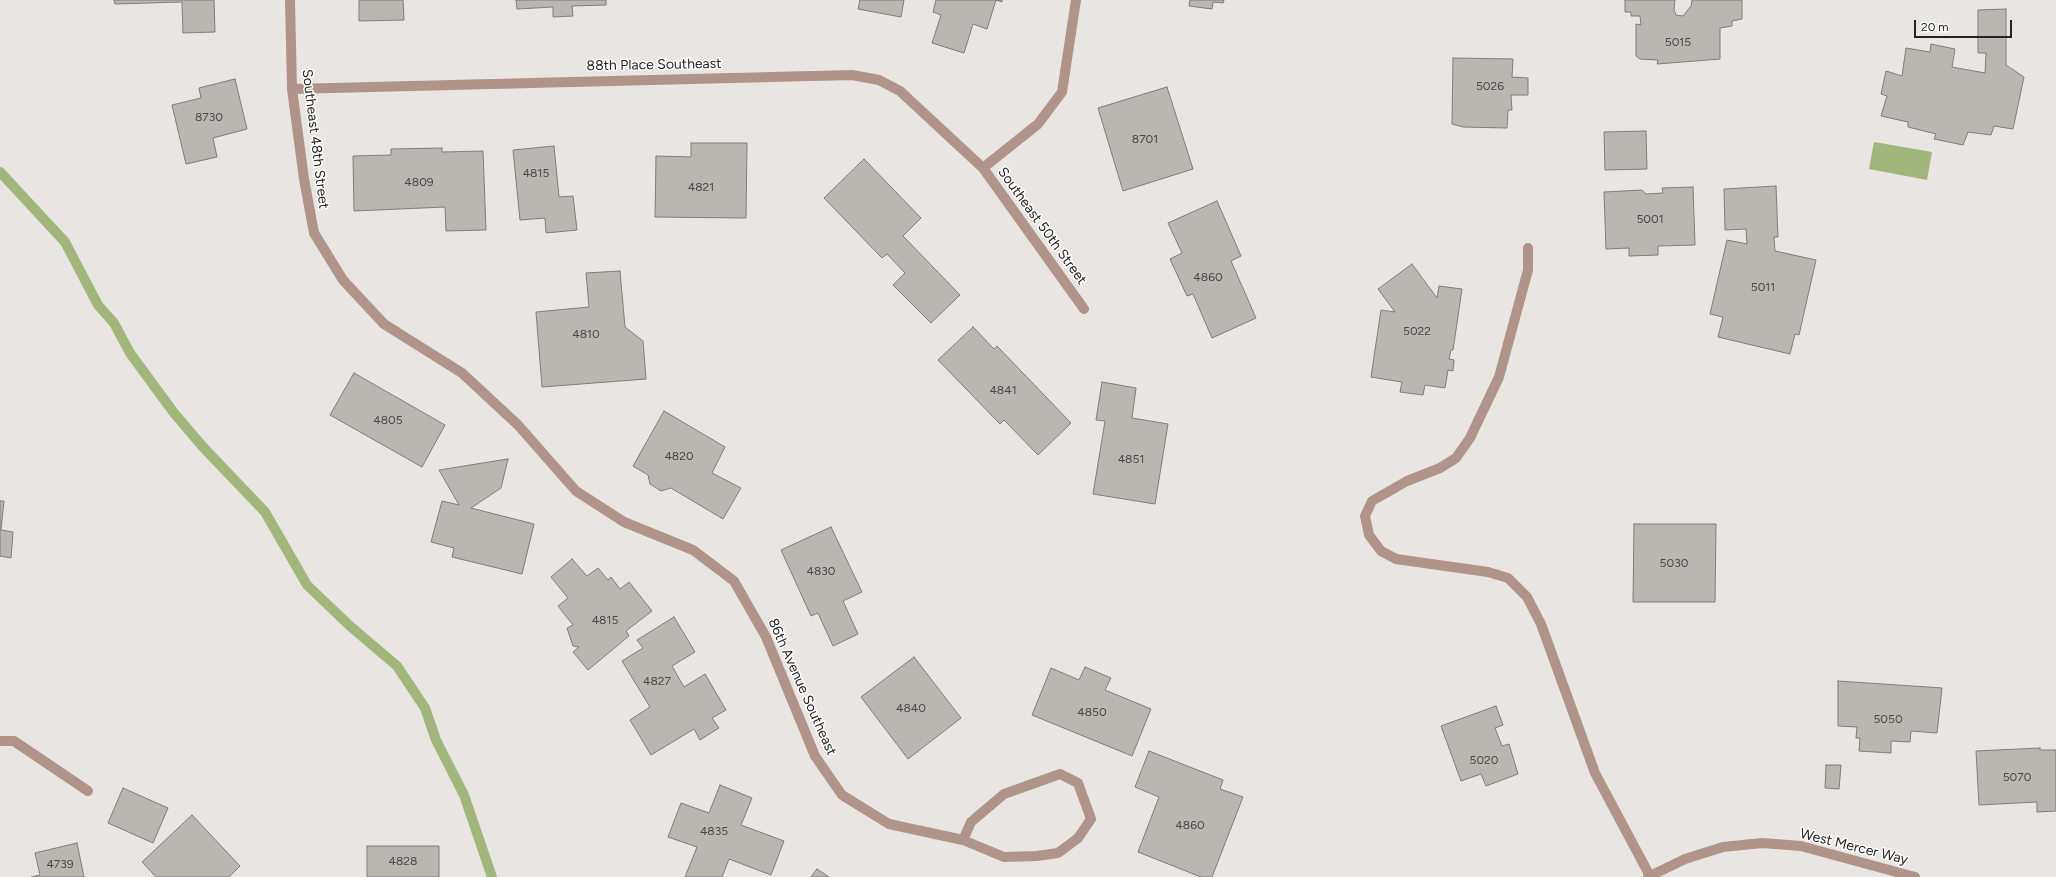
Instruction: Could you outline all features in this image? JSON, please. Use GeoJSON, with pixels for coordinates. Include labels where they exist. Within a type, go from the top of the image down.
{"type":"FeatureCollection","features":[{"type":"Feature","properties":{"kind":"street","name":"Southeast 48th Street"},"geometry":{"type":"LineString","coordinates":[[290,0],[292,89],[304,179],[314,233]]}},
{"type":"Feature","properties":{"kind":"street","name":"Southeast 50th Street"},"geometry":{"type":"LineString","coordinates":[[1076,0],[1062,92],[1038,124],[983,168],[1084,309]]}},
{"type":"Feature","properties":{"kind":"street","name":"88th Place Southeast"},"geometry":{"type":"LineString","coordinates":[[292,89],[852,75],[879,80],[900,91],[983,168]]}},
{"type":"Feature","properties":{"kind":"street","name":"86th Avenue Southeast"},"geometry":{"type":"LineString","coordinates":[[314,233],[343,280],[384,324],[462,374],[518,425],[576,492],[624,522],[693,550],[734,580],[766,637],[815,756],[842,795],[889,824],[963,840],[1004,857],[1058,853],[1078,838],[1091,819],[1078,782],[1060,774],[1004,794],[971,822],[963,840]]}},
{"type":"Feature","properties":{"kind":"street"},"geometry":{"type":"LineString","coordinates":[[1528,248],[1528,270],[1499,377],[1470,438],[1456,458],[1440,468],[1407,481],[1372,501],[1365,516],[1369,535],[1381,551],[1396,559],[1488,572],[1508,578],[1527,597],[1540,624],[1595,773],[1649,876]]}},
{"type":"Feature","properties":{"kind":"street"},"geometry":{"type":"LineString","coordinates":[[0,741],[14,741],[88,791]]}},
{"type":"Feature","properties":{"kind":"street","name":"West Mercer Way"},"geometry":{"type":"LineString","coordinates":[[1649,876],[1685,858],[1723,847],[1762,843],[1801,846],[1915,877]]}},
{"type":"Feature","properties":{"kind":"shaded area"},"geometry":{"type":"Polygon","coordinates":[[[1874,142],[1932,152],[1927,180],[1869,169],[1874,142]]]}},
{"type":"Feature","properties":{"kind":"building"},"geometry":{"type":"Polygon","coordinates":[[[114,0],[214,0],[215,32],[183,33],[182,2],[115,4],[114,0]]]}},
{"type":"Feature","properties":{"kind":"building"},"geometry":{"type":"Polygon","coordinates":[[[359,0],[403,0],[404,20],[359,21],[359,0]]]}},
{"type":"Feature","properties":{"kind":"building"},"geometry":{"type":"Polygon","coordinates":[[[516,0],[606,0],[606,5],[572,6],[573,16],[553,17],[553,7],[517,9],[516,0]]]}},
{"type":"Feature","properties":{"kind":"building"},"geometry":{"type":"Polygon","coordinates":[[[860,0],[904,0],[901,17],[858,9],[860,0]]]}},
{"type":"Feature","properties":{"kind":"building"},"geometry":{"type":"Polygon","coordinates":[[[936,0],[996,0],[987,29],[973,24],[964,53],[932,43],[941,15],[933,12],[936,0]]]}},
{"type":"Feature","properties":{"kind":"building"},"geometry":{"type":"Polygon","coordinates":[[[1190,0],[1224,0],[1223,3],[1213,2],[1212,9],[1189,6],[1190,0]]]}},
{"type":"Feature","properties":{"kind":"building"},"geometry":{"type":"Polygon","coordinates":[[[1625,0],[1675,0],[1674,10],[1676,15],[1683,16],[1691,6],[1692,0],[1742,0],[1742,19],[1732,21],[1732,26],[1720,28],[1720,59],[1657,64],[1658,60],[1640,59],[1636,56],[1636,24],[1641,25],[1640,16],[1631,16],[1631,12],[1625,12],[1625,0]]]}},
{"type":"Feature","properties":{"kind":"building"},"geometry":{"type":"Polygon","coordinates":[[[2006,9],[2006,65],[2024,77],[2013,129],[1994,126],[1991,135],[1968,132],[1963,145],[1934,139],[1936,134],[1908,127],[1908,122],[1881,116],[1887,96],[1881,94],[1886,71],[1902,76],[1906,48],[1930,52],[1931,44],[1955,49],[1952,67],[1985,73],[1986,53],[1978,53],[1978,10],[2006,9]]]}},
{"type":"Feature","properties":{"kind":"building"},"geometry":{"type":"Polygon","coordinates":[[[1453,58],[1513,59],[1512,77],[1528,78],[1528,95],[1511,95],[1512,110],[1508,110],[1507,128],[1463,127],[1452,124],[1453,58]]]}},
{"type":"Feature","properties":{"kind":"building"},"geometry":{"type":"Polygon","coordinates":[[[235,79],[247,129],[213,138],[217,157],[186,164],[172,105],[201,98],[199,88],[235,79]]]}},
{"type":"Feature","properties":{"kind":"building"},"geometry":{"type":"Polygon","coordinates":[[[1167,87],[1193,169],[1123,191],[1098,108],[1167,87]]]}},
{"type":"Feature","properties":{"kind":"building"},"geometry":{"type":"Polygon","coordinates":[[[1646,131],[1647,169],[1605,170],[1604,132],[1646,131]]]}},
{"type":"Feature","properties":{"kind":"building"},"geometry":{"type":"Polygon","coordinates":[[[691,143],[747,143],[746,218],[655,217],[656,156],[691,157],[691,143]]]}},
{"type":"Feature","properties":{"kind":"building"},"geometry":{"type":"Polygon","coordinates":[[[554,146],[559,197],[573,196],[577,230],[546,233],[545,218],[520,220],[513,150],[554,146]]]}},
{"type":"Feature","properties":{"kind":"building"},"geometry":{"type":"Polygon","coordinates":[[[442,148],[442,152],[483,151],[486,230],[446,231],[445,207],[354,211],[353,156],[391,155],[391,149],[442,148]]]}},
{"type":"Feature","properties":{"kind":"building"},"geometry":{"type":"Polygon","coordinates":[[[864,159],[921,218],[903,236],[960,295],[931,323],[893,285],[905,273],[887,254],[882,258],[824,198],[864,159]]]}},
{"type":"Feature","properties":{"kind":"building"},"geometry":{"type":"Polygon","coordinates":[[[1776,186],[1778,237],[1774,237],[1775,251],[1816,260],[1799,335],[1795,334],[1790,354],[1718,337],[1723,317],[1710,314],[1727,240],[1747,244],[1746,229],[1725,230],[1724,189],[1776,186]]]}},
{"type":"Feature","properties":{"kind":"building"},"geometry":{"type":"Polygon","coordinates":[[[1693,187],[1695,245],[1658,246],[1658,255],[1629,256],[1629,248],[1606,249],[1604,192],[1642,190],[1646,194],[1663,193],[1662,188],[1693,187]]]}},
{"type":"Feature","properties":{"kind":"building"},"geometry":{"type":"Polygon","coordinates":[[[1217,201],[1241,256],[1231,261],[1256,318],[1212,338],[1193,294],[1187,296],[1170,259],[1182,253],[1168,223],[1217,201]]]}},
{"type":"Feature","properties":{"kind":"building"},"geometry":{"type":"Polygon","coordinates":[[[1412,264],[1437,298],[1439,286],[1462,289],[1453,350],[1451,350],[1449,359],[1454,360],[1453,371],[1448,370],[1445,388],[1425,385],[1423,395],[1400,392],[1402,382],[1371,377],[1381,310],[1395,312],[1378,289],[1412,264]]]}},
{"type":"Feature","properties":{"kind":"building"},"geometry":{"type":"Polygon","coordinates":[[[620,271],[625,327],[643,341],[646,379],[542,387],[536,312],[589,307],[586,273],[620,271]]]}},
{"type":"Feature","properties":{"kind":"building"},"geometry":{"type":"Polygon","coordinates":[[[973,327],[994,349],[997,346],[1071,423],[1038,455],[1004,420],[1000,424],[938,360],[973,327]]]}},
{"type":"Feature","properties":{"kind":"building"},"geometry":{"type":"Polygon","coordinates":[[[354,373],[445,425],[422,467],[330,415],[354,373]]]}},
{"type":"Feature","properties":{"kind":"building"},"geometry":{"type":"Polygon","coordinates":[[[1102,382],[1136,388],[1132,418],[1168,424],[1155,504],[1093,494],[1105,421],[1096,420],[1102,382]]]}},
{"type":"Feature","properties":{"kind":"building"},"geometry":{"type":"Polygon","coordinates":[[[664,411],[725,447],[712,473],[741,488],[723,519],[671,488],[661,491],[650,484],[648,475],[633,466],[664,411]]]}},
{"type":"Feature","properties":{"kind":"building"},"geometry":{"type":"Polygon","coordinates":[[[508,459],[501,488],[471,508],[534,524],[522,574],[452,557],[454,548],[431,542],[442,501],[459,505],[439,470],[508,459]]]}},
{"type":"Feature","properties":{"kind":"building"},"geometry":{"type":"Polygon","coordinates":[[[0,501],[4,501],[1,530],[13,532],[11,558],[0,556],[0,501]]]}},
{"type":"Feature","properties":{"kind":"building"},"geometry":{"type":"Polygon","coordinates":[[[1634,524],[1716,524],[1715,602],[1633,602],[1634,524]]]}},
{"type":"Feature","properties":{"kind":"building"},"geometry":{"type":"Polygon","coordinates":[[[831,527],[862,592],[843,601],[858,634],[833,646],[818,613],[811,616],[781,550],[831,527]]]}},
{"type":"Feature","properties":{"kind":"building"},"geometry":{"type":"Polygon","coordinates":[[[572,559],[587,576],[598,568],[608,580],[611,577],[620,589],[629,582],[652,611],[626,631],[629,636],[588,670],[573,652],[579,647],[573,646],[567,628],[573,625],[558,606],[568,598],[551,577],[572,559]]]}},
{"type":"Feature","properties":{"kind":"building"},"geometry":{"type":"Polygon","coordinates":[[[674,617],[695,652],[672,666],[684,687],[705,674],[726,710],[712,718],[719,728],[700,740],[694,729],[651,755],[630,720],[650,707],[622,661],[643,648],[637,640],[674,617]]]}},
{"type":"Feature","properties":{"kind":"building"},"geometry":{"type":"Polygon","coordinates":[[[914,657],[961,718],[908,759],[861,697],[914,657]]]}},
{"type":"Feature","properties":{"kind":"building"},"geometry":{"type":"Polygon","coordinates":[[[1085,667],[1111,678],[1105,690],[1151,709],[1132,756],[1032,715],[1051,668],[1079,680],[1085,667]]]}},
{"type":"Feature","properties":{"kind":"building"},"geometry":{"type":"Polygon","coordinates":[[[1838,681],[1942,688],[1937,733],[1911,731],[1910,742],[1891,741],[1891,753],[1859,751],[1860,738],[1856,738],[1857,727],[1838,726],[1838,681]]]}},
{"type":"Feature","properties":{"kind":"building"},"geometry":{"type":"Polygon","coordinates":[[[1496,706],[1503,725],[1495,728],[1502,746],[1509,744],[1518,774],[1486,786],[1481,774],[1461,781],[1441,726],[1496,706]]]}},
{"type":"Feature","properties":{"kind":"building"},"geometry":{"type":"Polygon","coordinates":[[[2040,748],[2040,750],[2056,750],[2056,811],[2037,812],[2037,802],[1979,805],[1976,751],[2040,748]]]}},
{"type":"Feature","properties":{"kind":"building"},"geometry":{"type":"Polygon","coordinates":[[[1149,751],[1223,780],[1220,789],[1243,797],[1212,877],[1201,877],[1138,852],[1159,797],[1135,787],[1149,751]]]}},
{"type":"Feature","properties":{"kind":"building"},"geometry":{"type":"Polygon","coordinates":[[[1826,765],[1841,765],[1839,789],[1825,788],[1826,765]]]}},
{"type":"Feature","properties":{"kind":"building"},"geometry":{"type":"Polygon","coordinates":[[[720,785],[752,798],[741,825],[784,841],[771,875],[729,859],[722,877],[685,877],[697,847],[668,837],[681,803],[709,813],[720,785]]]}},
{"type":"Feature","properties":{"kind":"building"},"geometry":{"type":"Polygon","coordinates":[[[123,788],[168,808],[153,843],[108,823],[123,788]]]}},
{"type":"Feature","properties":{"kind":"building"},"geometry":{"type":"Polygon","coordinates":[[[192,815],[240,866],[229,877],[156,877],[142,862],[192,815]]]}},
{"type":"Feature","properties":{"kind":"building"},"geometry":{"type":"Polygon","coordinates":[[[77,843],[84,877],[31,877],[40,875],[35,853],[77,843]]]}},
{"type":"Feature","properties":{"kind":"building"},"geometry":{"type":"Polygon","coordinates":[[[367,846],[439,846],[439,877],[367,877],[367,846]]]}},
{"type":"Feature","properties":{"kind":"building"},"geometry":{"type":"Polygon","coordinates":[[[817,869],[829,877],[811,877],[817,869]]]}},
{"type":"Feature","properties":{"kind":"waterway"},"geometry":{"type":"LineString","coordinates":[[0,172],[65,242],[98,305],[114,323],[130,353],[174,413],[203,447],[265,512],[307,585],[350,626],[397,666],[425,708],[436,740],[464,795],[492,877]]}}]}
